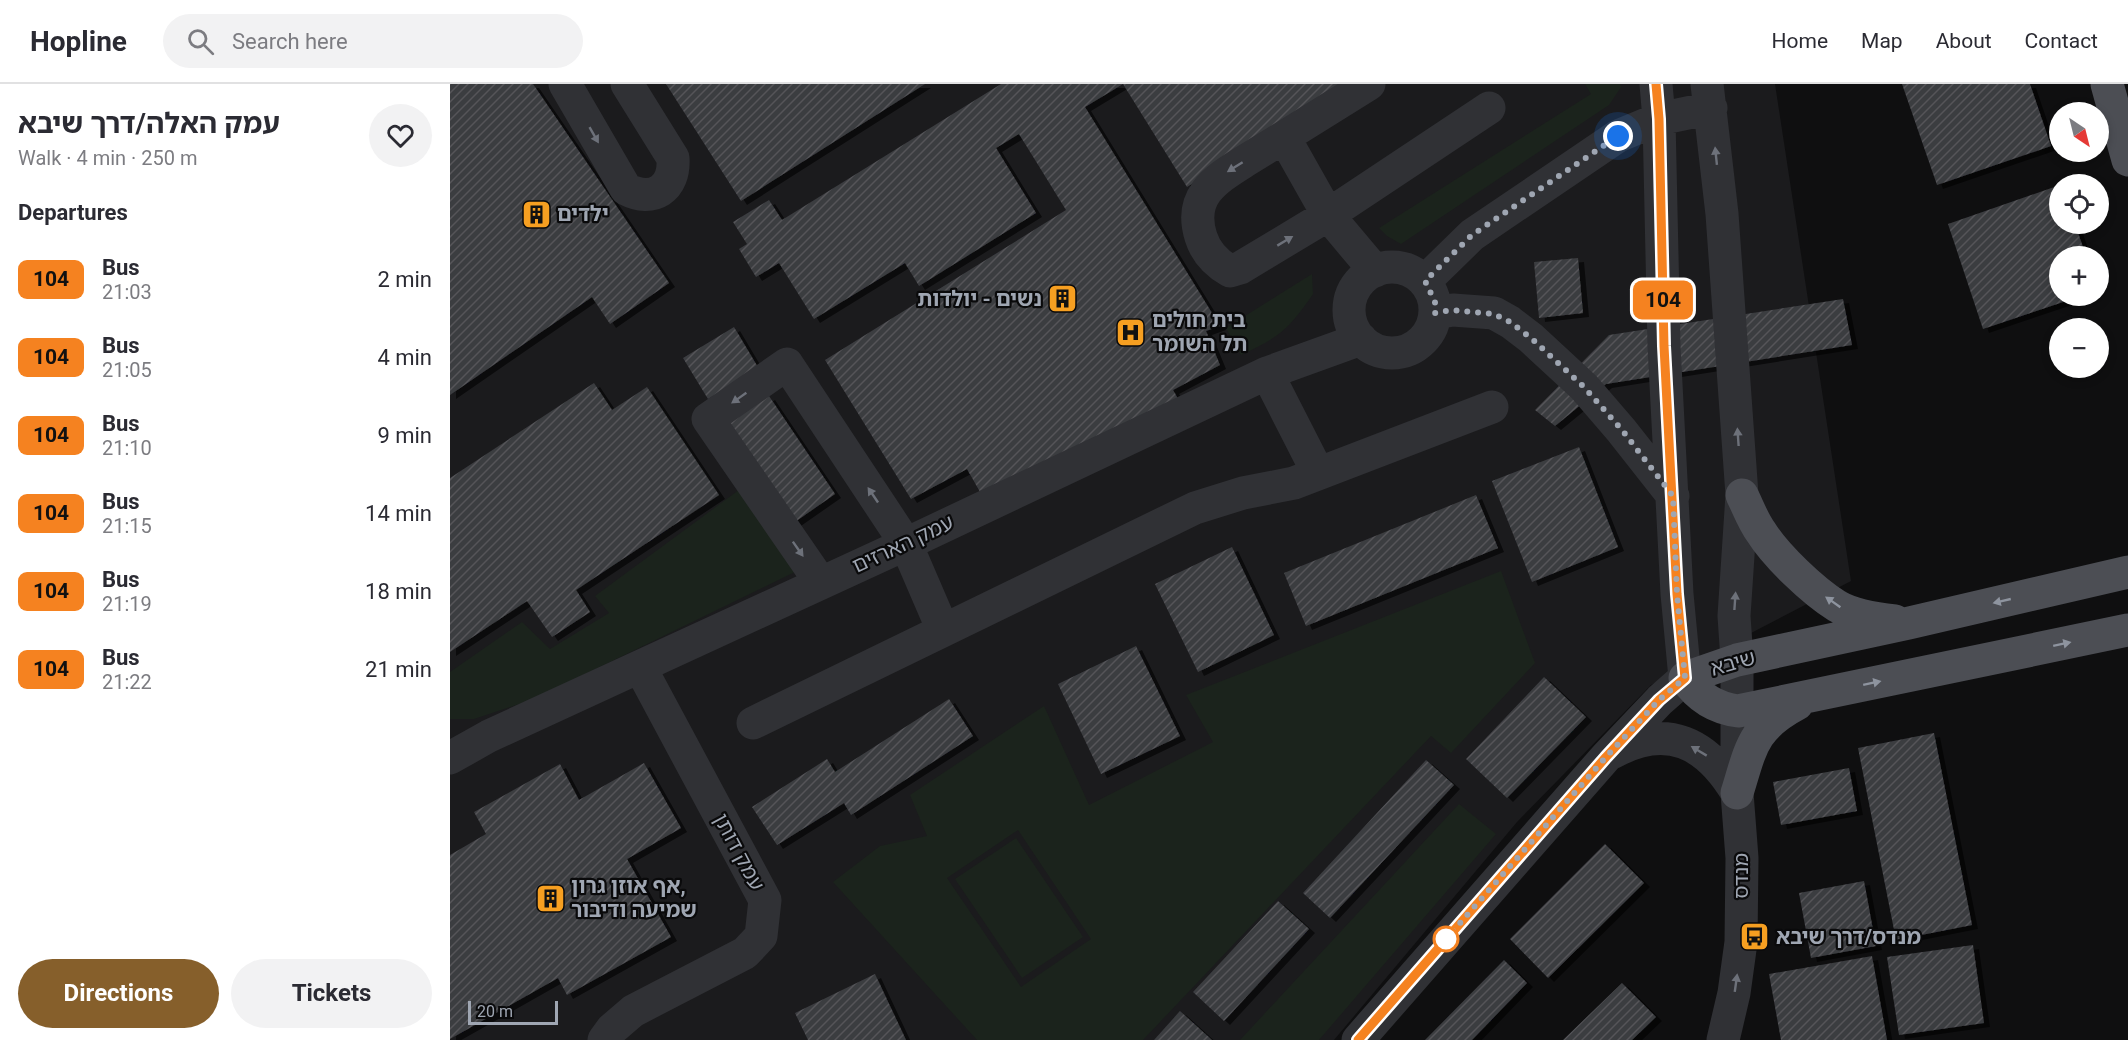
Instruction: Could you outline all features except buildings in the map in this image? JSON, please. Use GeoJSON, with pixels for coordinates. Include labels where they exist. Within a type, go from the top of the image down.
{"type":"FeatureCollection","features":[{"type":"Feature","properties":{"kind":"main road"},"geometry":{"type":"LineString","coordinates":[[2107,84],[2128,160]]}},
{"type":"Feature","properties":{"kind":"main road"},"geometry":{"type":"LineString","coordinates":[[1742,495],[1761,532],[1780,556],[1806,581],[1838,606],[1859,615],[1909,623]]}},
{"type":"Feature","properties":{"kind":"main road","name":"שיבא"},"geometry":{"type":"LineString","coordinates":[[2128,572],[1737,660],[1685,678],[1691,688],[1709,702],[1725,709],[1738,711],[2128,630]]}},
{"type":"Feature","properties":{"kind":"main road"},"geometry":{"type":"LineString","coordinates":[[1737,793],[1753,744],[1765,726],[1782,712],[1814,695]]}},
{"type":"Feature","properties":{"kind":"street"},"geometry":{"type":"LineString","coordinates":[[565,84],[626,189],[637,195],[653,194],[666,186],[673,171],[673,158],[627,84]]}},
{"type":"Feature","properties":{"kind":"street"},"geometry":{"type":"LineString","coordinates":[[1369,84],[1216,179],[1206,190],[1199,207],[1198,227],[1204,245],[1217,264],[1230,271],[1240,268],[1328,215],[1488,108]]}},
{"type":"Feature","properties":{"kind":"street"},"geometry":{"type":"LineString","coordinates":[[1358,1040],[1606,757],[1659,700],[1685,678],[1677,594],[1664,346],[1659,119],[1656,84]]}},
{"type":"Feature","properties":{"kind":"street"},"geometry":{"type":"LineString","coordinates":[[1425,281],[1472,235],[1618,136],[1709,96]]}},
{"type":"Feature","properties":{"kind":"street","name":"מנדס"},"geometry":{"type":"LineString","coordinates":[[1709,96],[1722,214],[1742,495],[1734,616],[1738,711],[1737,793],[1742,858],[1741,942],[1734,993],[1723,1040]]}},
{"type":"Feature","properties":{"kind":"street"},"geometry":{"type":"LineString","coordinates":[[1284,137],[1328,215],[1375,271]]}},
{"type":"Feature","properties":{"kind":"street"},"geometry":{"type":"LineString","coordinates":[[1388,267],[1414,272],[1425,281],[1435,302],[1435,313],[1432,327],[1424,339],[1413,348],[1400,352],[1385,352],[1372,348],[1360,339],[1353,328],[1350,301],[1355,288],[1364,278],[1388,267]]}},
{"type":"Feature","properties":{"kind":"street"},"geometry":{"type":"LineString","coordinates":[[1435,313],[1452,310],[1494,314],[1510,322],[1531,338],[1584,387],[1622,430],[1673,496]]}},
{"type":"Feature","properties":{"kind":"street","name":"עמק הארזים"},"geometry":{"type":"LineString","coordinates":[[450,758],[489,736],[906,544],[1268,373],[1360,339]]}},
{"type":"Feature","properties":{"kind":"street"},"geometry":{"type":"LineString","coordinates":[[821,583],[708,419],[787,364],[906,544],[943,630]]}},
{"type":"Feature","properties":{"kind":"street"},"geometry":{"type":"LineString","coordinates":[[1268,373],[1318,473]]}},
{"type":"Feature","properties":{"kind":"street"},"geometry":{"type":"LineString","coordinates":[[753,723],[1195,508],[1243,493],[1294,483],[1492,407]]}},
{"type":"Feature","properties":{"kind":"street","name":"עמק דותן"},"geometry":{"type":"LineString","coordinates":[[604,1040],[612,1029],[633,1011],[745,953],[761,936],[765,900],[640,667]]}},
{"type":"Feature","properties":{"kind":"street"},"geometry":{"type":"LineString","coordinates":[[450,739],[489,736]]}},
{"type":"Feature","properties":{"kind":"street"},"geometry":{"type":"LineString","coordinates":[[1606,757],[1642,739],[1663,738],[1682,742],[1698,748],[1715,762],[1726,773],[1737,793]]}},
{"type":"Feature","properties":{"kind":"shaded area","name":"בית חולים תל השומר"},"geometry":{"type":"Polygon","coordinates":[[[450,84],[1775,84],[1851,581],[1651,685],[1517,822],[1334,1040],[450,1040],[450,84]]]}},
{"type":"Feature","properties":{"kind":"shaded area"},"geometry":{"type":"Polygon","coordinates":[[[1585,84],[1620,84],[1621,87],[1609,105],[1401,244],[1379,228],[1591,94],[1585,84]]]}},
{"type":"Feature","properties":{"kind":"shaded area"},"geometry":{"type":"Polygon","coordinates":[[[1312,274],[1313,294],[1290,324],[1275,337],[1241,355],[1226,328],[1312,274]]]}},
{"type":"Feature","properties":{"kind":"shaded area"},"geometry":{"type":"Polygon","coordinates":[[[743,487],[801,569],[534,699],[474,719],[450,719],[450,672],[522,622],[550,649],[609,613],[595,596],[743,487]]]}},
{"type":"Feature","properties":{"kind":"shaded area"},"geometry":{"type":"Polygon","coordinates":[[[1501,571],[1535,663],[1451,753],[1431,736],[1143,1040],[977,1040],[833,882],[880,846],[927,836],[910,795],[1044,706],[1089,805],[1213,742],[1186,695],[1501,571]],[[1018,830],[947,878],[1021,987],[1091,939],[1018,830]]]}},
{"type":"Feature","properties":{"kind":"shaded area"},"geometry":{"type":"Polygon","coordinates":[[[1459,804],[1496,834],[1319,1040],[1240,1040],[1459,804]]]}},
{"type":"Feature","properties":{"kind":"shaded area"},"geometry":{"type":"Polygon","coordinates":[[[1016,838],[1083,937],[1022,978],[955,879],[1016,838]]]}},
{"type":"Feature","properties":{"kind":"bus line","name":"104"},"geometry":{"type":"LineString","coordinates":[[1358,1040],[1606,757],[1659,700],[1685,678],[1677,594],[1664,346],[1659,119],[1656,84]]}},
{"type":"Feature","properties":{"kind":"place","name":"ילדים"},"geometry":{"type":"Point","coordinates":[536,214]}},
{"type":"Feature","properties":{"kind":"place","name":"נשים - יולדות"},"geometry":{"type":"Point","coordinates":[1063,299]}},
{"type":"Feature","properties":{"kind":"place","name":"בית חולים תל השומר"},"geometry":{"type":"Point","coordinates":[1131,332]}},
{"type":"Feature","properties":{"kind":"place","name":"אף אוזן גרון, שמיעה ודיבור"},"geometry":{"type":"Point","coordinates":[550,898]}},
{"type":"Feature","properties":{"kind":"place","name":"מנדס/דרך שיבא"},"geometry":{"type":"Point","coordinates":[1755,937]}},
{"type":"Feature","properties":{"kind":"route"},"geometry":{"type":"LineString","coordinates":[[1446,939],[1606,757],[1659,700],[1685,678],[1677,594],[1673,496],[1622,430],[1584,387],[1531,338],[1510,322],[1494,314],[1452,310],[1435,313],[1435,302],[1425,281],[1472,235],[1618,136]]}}]}
